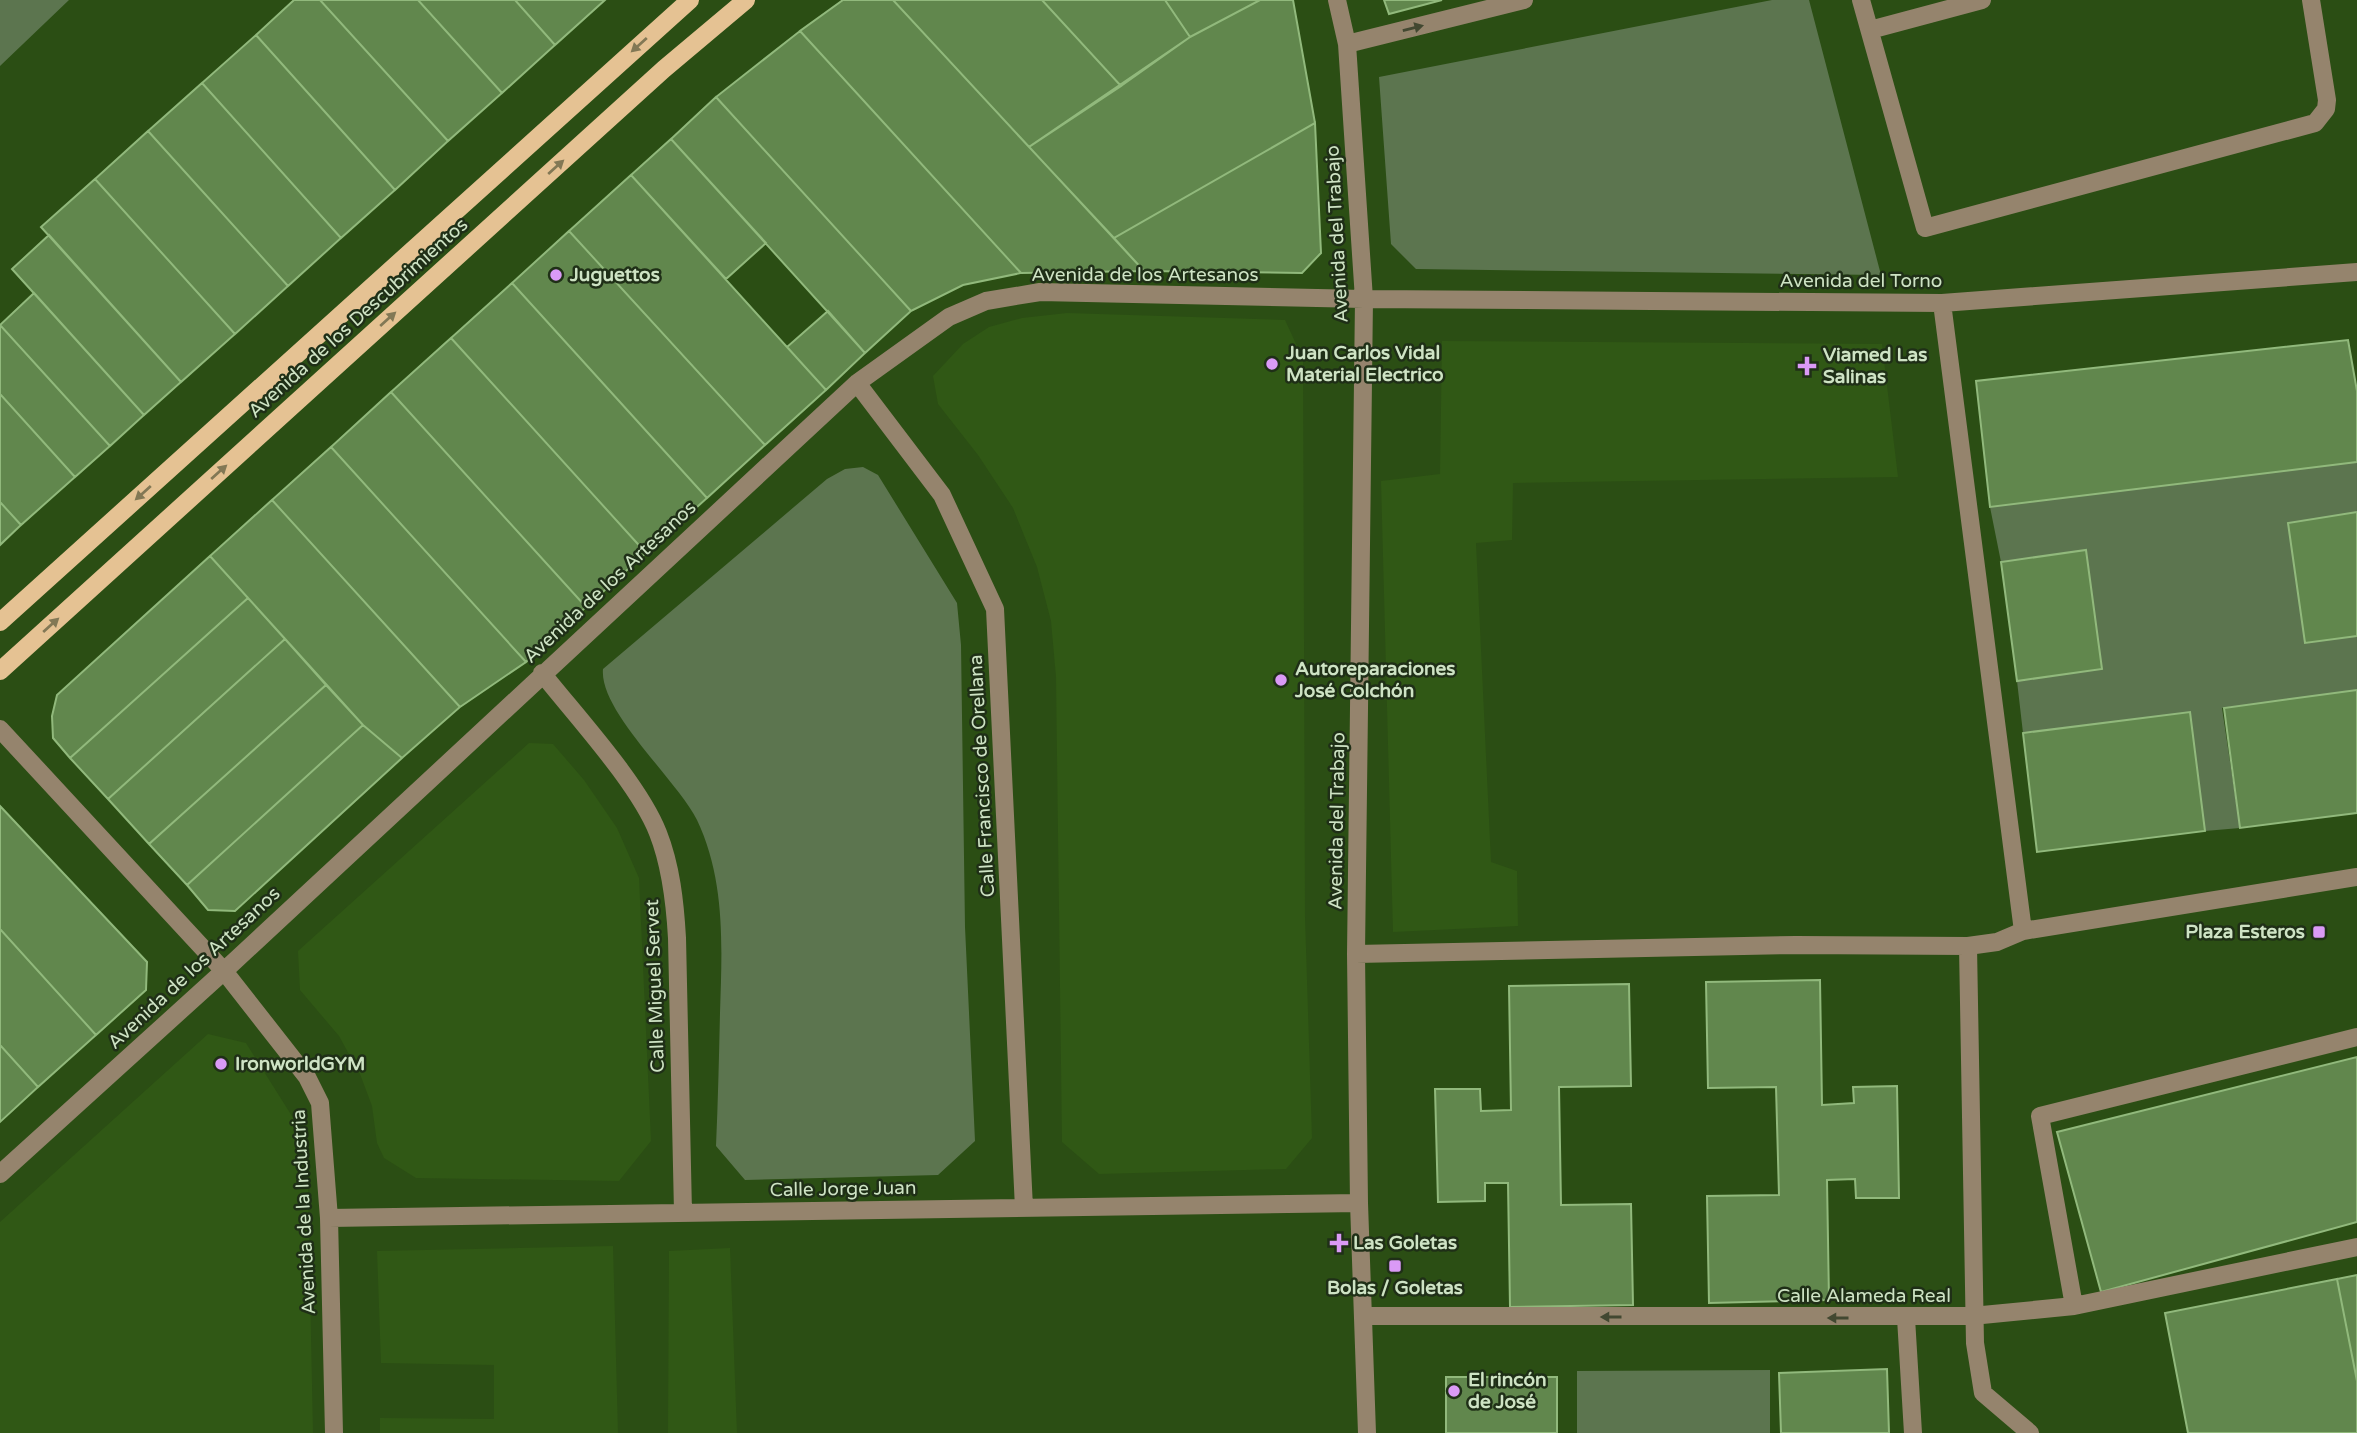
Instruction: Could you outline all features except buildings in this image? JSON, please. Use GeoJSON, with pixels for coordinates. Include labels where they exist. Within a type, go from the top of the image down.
{"type":"FeatureCollection","features":[{"type":"Feature","properties":{"kind":"main road","name":"Avenida de los Descubrimientos"},"geometry":{"type":"LineString","coordinates":[[0,622],[690,0]]}},
{"type":"Feature","properties":{"kind":"main road","name":"Avenida de los Descubrimientos"},"geometry":{"type":"LineString","coordinates":[[0,671],[634,97],[746,0]]}},
{"type":"Feature","properties":{"kind":"street","name":"Avenida del Trabajo"},"geometry":{"type":"LineString","coordinates":[[1337,0],[1347,44],[1364,299],[1356,954],[1359,1203],[1367,1433]]}},
{"type":"Feature","properties":{"kind":"street"},"geometry":{"type":"LineString","coordinates":[[1347,44],[1524,0]]}},
{"type":"Feature","properties":{"kind":"street"},"geometry":{"type":"LineString","coordinates":[[1861,0],[1925,228],[2315,123],[2326,109],[2327,100],[2311,0]]}},
{"type":"Feature","properties":{"kind":"street"},"geometry":{"type":"LineString","coordinates":[[1870,30],[1982,0]]}},
{"type":"Feature","properties":{"kind":"street","name":"Avenida del Torno"},"geometry":{"type":"LineString","coordinates":[[1364,299],[1942,303],[2357,272]]}},
{"type":"Feature","properties":{"kind":"street","name":"Avenida de los Artesanos"},"geometry":{"type":"LineString","coordinates":[[0,1174],[224,971],[857,383],[949,317],[986,301],[1040,292],[1364,299]]}},
{"type":"Feature","properties":{"kind":"street"},"geometry":{"type":"LineString","coordinates":[[1942,303],[2023,931]]}},
{"type":"Feature","properties":{"kind":"street","name":"Calle Francisco de Orellana"},"geometry":{"type":"LineString","coordinates":[[857,383],[942,495],[995,609],[1024,1208]]}},
{"type":"Feature","properties":{"kind":"street","name":"Calle Miguel Servet"},"geometry":{"type":"LineString","coordinates":[[542,673],[626,781],[657,831],[666,861],[675,899],[677,938],[682,1212]]}},
{"type":"Feature","properties":{"kind":"street","name":"Avenida de la Industria"},"geometry":{"type":"LineString","coordinates":[[0,729],[224,971],[307,1077],[320,1102],[328,1218],[334,1433]]}},
{"type":"Feature","properties":{"kind":"street"},"geometry":{"type":"LineString","coordinates":[[1356,954],[1796,945],[1968,946],[1997,942],[2023,931],[2357,877]]}},
{"type":"Feature","properties":{"kind":"street"},"geometry":{"type":"LineString","coordinates":[[1968,946],[1972,1316],[1983,1393],[2030,1433]]}},
{"type":"Feature","properties":{"kind":"street"},"geometry":{"type":"LineString","coordinates":[[2074,1306],[2040,1116],[2357,1037]]}},
{"type":"Feature","properties":{"kind":"street","name":"Calle Jorge Juan"},"geometry":{"type":"LineString","coordinates":[[328,1218],[1359,1203]]}},
{"type":"Feature","properties":{"kind":"street","name":"Calle Alameda Real"},"geometry":{"type":"LineString","coordinates":[[1365,1317],[1972,1316],[2074,1306],[2357,1247]]}},
{"type":"Feature","properties":{"kind":"street"},"geometry":{"type":"LineString","coordinates":[[1906,1318],[1913,1433]]}},
{"type":"Feature","properties":{"kind":"shaded area"},"geometry":{"type":"Polygon","coordinates":[[[0,0],[69,0],[0,66],[0,0]]]}},
{"type":"Feature","properties":{"kind":"shaded area"},"geometry":{"type":"Polygon","coordinates":[[[1772,0],[1809,0],[1881,275],[1416,269],[1391,244],[1379,77],[1772,0]]]}},
{"type":"Feature","properties":{"kind":"shaded area"},"geometry":{"type":"Polygon","coordinates":[[[1067,313],[1285,320],[1303,359],[1305,917],[1312,1138],[1286,1169],[1099,1174],[1062,1142],[1056,677],[1051,621],[1037,567],[1013,508],[978,455],[938,404],[933,376],[963,344],[989,327],[1022,318],[1067,313]]]}},
{"type":"Feature","properties":{"kind":"shaded area"},"geometry":{"type":"Polygon","coordinates":[[[1442,341],[1882,344],[1898,477],[1513,483],[1512,540],[1476,543],[1491,862],[1517,871],[1518,926],[1393,932],[1381,481],[1440,474],[1442,341]]]}},
{"type":"Feature","properties":{"kind":"shaded area"},"geometry":{"type":"Polygon","coordinates":[[[2357,462],[2357,512],[2288,523],[2305,643],[2357,636],[2357,690],[2222,708],[2240,828],[2205,831],[2190,712],[2023,733],[2017,681],[2102,669],[2001,562],[1990,507],[2357,462]]]}},
{"type":"Feature","properties":{"kind":"shaded area"},"geometry":{"type":"Polygon","coordinates":[[[863,467],[878,475],[957,603],[961,645],[965,927],[975,1141],[938,1175],[745,1180],[716,1146],[721,939],[718,891],[713,867],[697,820],[613,705],[605,686],[603,669],[827,479],[845,469],[863,467]]]}},
{"type":"Feature","properties":{"kind":"shaded area"},"geometry":{"type":"Polygon","coordinates":[[[529,743],[553,744],[584,780],[617,828],[639,878],[651,1141],[619,1181],[416,1178],[384,1158],[377,1143],[372,1106],[360,1074],[339,1036],[300,990],[298,951],[529,743]]]}},
{"type":"Feature","properties":{"kind":"shaded area"},"geometry":{"type":"Polygon","coordinates":[[[208,1034],[246,1043],[307,1140],[313,1433],[0,1433],[0,1222],[208,1034]]]}},
{"type":"Feature","properties":{"kind":"shaded area"},"geometry":{"type":"Polygon","coordinates":[[[613,1246],[618,1433],[380,1433],[380,1418],[494,1419],[494,1365],[381,1363],[377,1251],[613,1246]]]}},
{"type":"Feature","properties":{"kind":"shaded area"},"geometry":{"type":"Polygon","coordinates":[[[730,1248],[737,1433],[668,1433],[669,1251],[730,1248]]]}},
{"type":"Feature","properties":{"kind":"shaded area"},"geometry":{"type":"Polygon","coordinates":[[[1770,1370],[1770,1433],[1577,1433],[1577,1371],[1770,1370]]]}},
{"type":"Feature","properties":{"kind":"place","name":"Juguettos"},"geometry":{"type":"Point","coordinates":[556,275]}},
{"type":"Feature","properties":{"kind":"place","name":"Juan Carlos Vidal Material Electrico"},"geometry":{"type":"Point","coordinates":[1272,364]}},
{"type":"Feature","properties":{"kind":"place","name":"Viamed Las Salinas"},"geometry":{"type":"Point","coordinates":[1807,366]}},
{"type":"Feature","properties":{"kind":"place","name":"Autoreparaciones José Colchón"},"geometry":{"type":"Point","coordinates":[1281,680]}},
{"type":"Feature","properties":{"kind":"place","name":"Plaza Esteros"},"geometry":{"type":"Point","coordinates":[2319,932]}},
{"type":"Feature","properties":{"kind":"place","name":"IronworldGYM"},"geometry":{"type":"Point","coordinates":[221,1064]}},
{"type":"Feature","properties":{"kind":"place","name":"Las Goletas"},"geometry":{"type":"Point","coordinates":[1339,1243]}},
{"type":"Feature","properties":{"kind":"place","name":"Bolas / Goletas"},"geometry":{"type":"Point","coordinates":[1395,1266]}},
{"type":"Feature","properties":{"kind":"place","name":"El rincón de José"},"geometry":{"type":"Point","coordinates":[1454,1391]}}]}
